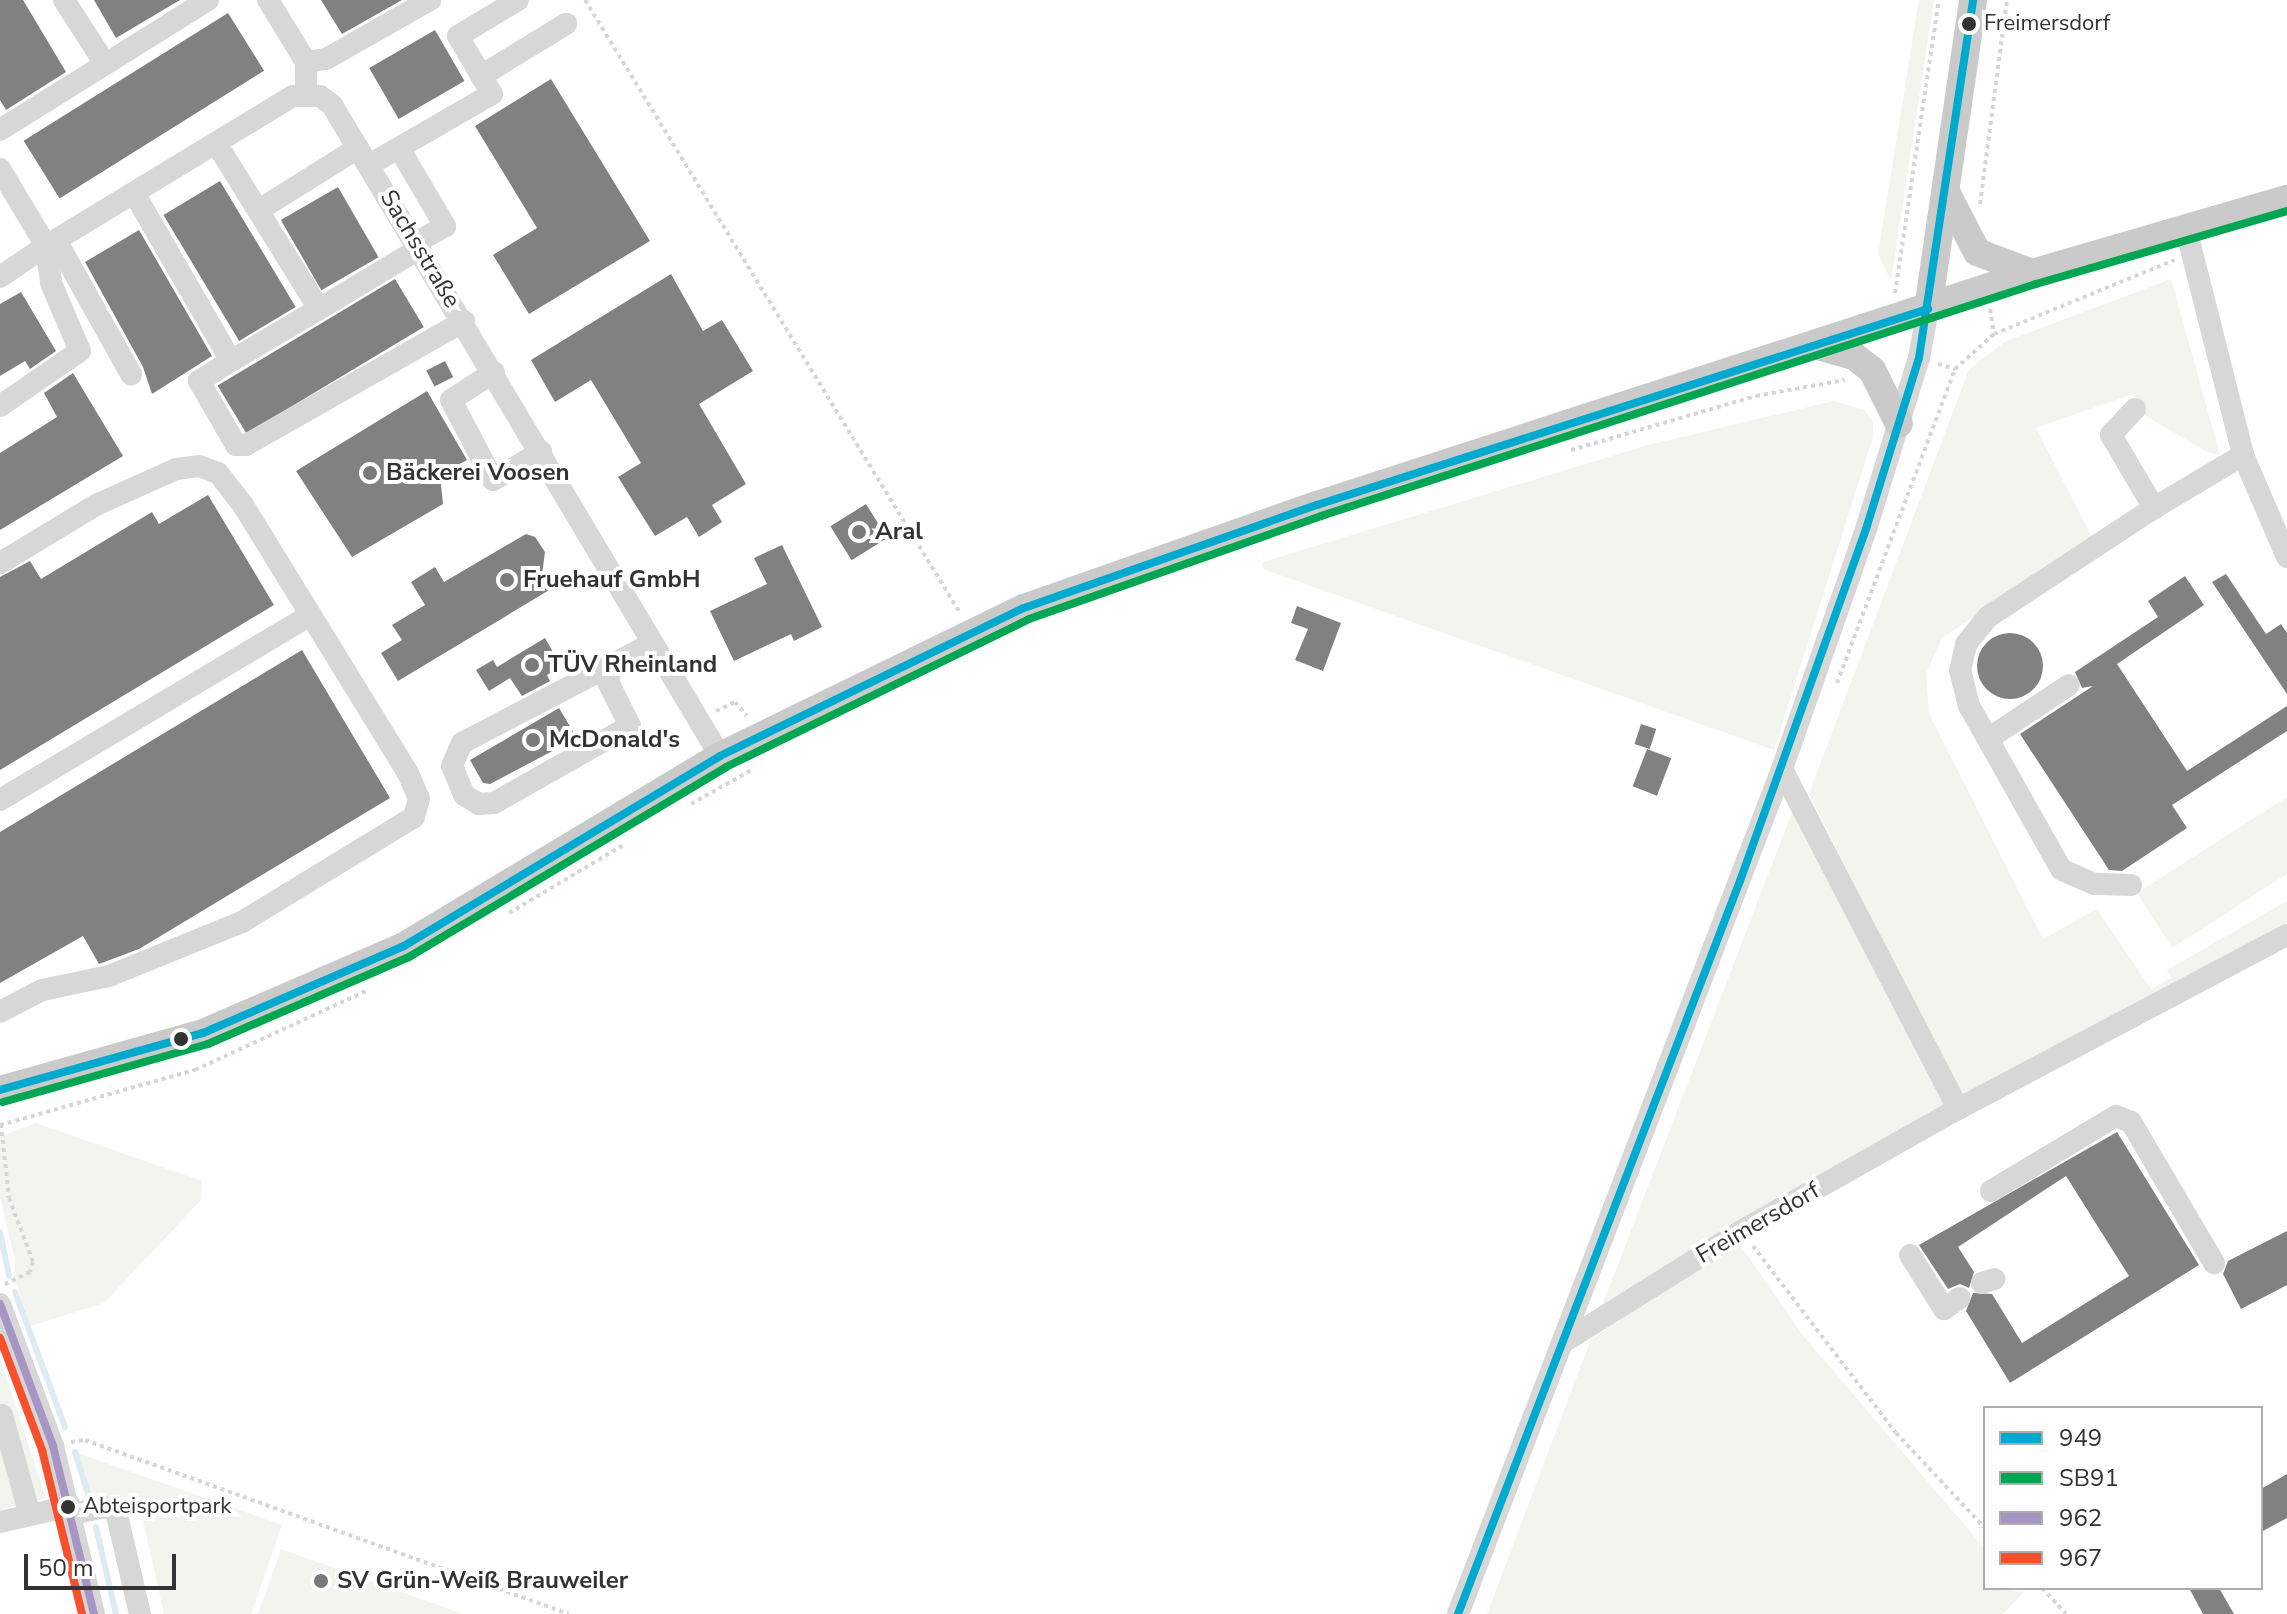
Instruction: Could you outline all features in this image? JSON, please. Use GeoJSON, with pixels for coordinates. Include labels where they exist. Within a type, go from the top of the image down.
{"type":"FeatureCollection","features":[{"type":"Feature","properties":{"kind":"main road"},"geometry":{"type":"LineString","coordinates":[[1928,309],[1973,0]]}},
{"type":"Feature","properties":{"kind":"main road"},"geometry":{"type":"LineString","coordinates":[[1946,191],[1977,252],[2032,273]]}},
{"type":"Feature","properties":{"kind":"main road"},"geometry":{"type":"LineString","coordinates":[[0,1090],[203,1033],[404,946],[720,756],[971,632],[1160,557],[2032,273],[2188,241],[2287,199]]}},
{"type":"Feature","properties":{"kind":"main road"},"geometry":{"type":"LineString","coordinates":[[1814,345],[1854,356],[1872,370],[1899,424]]}},
{"type":"Feature","properties":{"kind":"street"},"geometry":{"type":"LineString","coordinates":[[64,0],[104,62]]}},
{"type":"Feature","properties":{"kind":"street"},"geometry":{"type":"LineString","coordinates":[[0,130],[104,62],[208,0]]}},
{"type":"Feature","properties":{"kind":"street"},"geometry":{"type":"LineString","coordinates":[[0,277],[293,96],[306,95],[306,62],[268,0]]}},
{"type":"Feature","properties":{"kind":"street"},"geometry":{"type":"LineString","coordinates":[[306,62],[326,59],[430,0]]}},
{"type":"Feature","properties":{"kind":"street"},"geometry":{"type":"LineString","coordinates":[[259,210],[363,156],[399,148],[492,94],[458,36],[518,0]]}},
{"type":"Feature","properties":{"kind":"street"},"geometry":{"type":"LineString","coordinates":[[481,76],[566,24]]}},
{"type":"Feature","properties":{"kind":"street","name":"Sachsstraße"},"geometry":{"type":"LineString","coordinates":[[306,95],[320,96],[332,105],[464,321],[651,644],[720,756]]}},
{"type":"Feature","properties":{"kind":"street"},"geometry":{"type":"LineString","coordinates":[[216,143],[319,309]]}},
{"type":"Feature","properties":{"kind":"street"},"geometry":{"type":"LineString","coordinates":[[399,148],[445,226],[319,309],[199,381],[236,445],[246,445],[464,321]]}},
{"type":"Feature","properties":{"kind":"street"},"geometry":{"type":"LineString","coordinates":[[0,169],[51,243],[131,374]]}},
{"type":"Feature","properties":{"kind":"street"},"geometry":{"type":"LineString","coordinates":[[134,193],[231,361]]}},
{"type":"Feature","properties":{"kind":"street"},"geometry":{"type":"LineString","coordinates":[[2188,241],[2243,455],[2287,557]]}},
{"type":"Feature","properties":{"kind":"street"},"geometry":{"type":"LineString","coordinates":[[0,406],[80,351],[51,283],[51,243]]}},
{"type":"Feature","properties":{"kind":"street"},"geometry":{"type":"LineString","coordinates":[[1458,1614],[1782,769],[1899,424],[1928,309]]}},
{"type":"Feature","properties":{"kind":"street"},"geometry":{"type":"LineString","coordinates":[[494,372],[451,400],[493,480],[541,452]]}},
{"type":"Feature","properties":{"kind":"street"},"geometry":{"type":"LineString","coordinates":[[2135,409],[2111,435],[2154,508]]}},
{"type":"Feature","properties":{"kind":"street"},"geometry":{"type":"LineString","coordinates":[[2131,885],[2094,884],[2061,869],[1969,706],[1960,671],[1966,644],[1988,617],[2154,508],[2243,455]]}},
{"type":"Feature","properties":{"kind":"street"},"geometry":{"type":"LineString","coordinates":[[0,563],[96,505],[176,469],[199,466],[218,473],[243,505],[408,773],[419,799],[414,817],[242,922],[109,976],[42,990],[0,1012]]}},
{"type":"Feature","properties":{"kind":"street"},"geometry":{"type":"LineString","coordinates":[[0,800],[310,615]]}},
{"type":"Feature","properties":{"kind":"street"},"geometry":{"type":"LineString","coordinates":[[611,668],[608,682],[630,726],[494,803],[479,804],[464,795],[452,766],[462,743],[600,669],[611,668],[651,644]]}},
{"type":"Feature","properties":{"kind":"street"},"geometry":{"type":"LineString","coordinates":[[1988,739],[2069,685]]}},
{"type":"Feature","properties":{"kind":"street"},"geometry":{"type":"LineString","coordinates":[[1782,769],[1958,1109]]}},
{"type":"Feature","properties":{"kind":"street","name":"Freimersdorf"},"geometry":{"type":"LineString","coordinates":[[1562,1343],[1743,1230],[1958,1109],[2287,935]]}},
{"type":"Feature","properties":{"kind":"street"},"geometry":{"type":"LineString","coordinates":[[1991,1191],[2116,1116],[2131,1122],[2214,1263]]}},
{"type":"Feature","properties":{"kind":"street"},"geometry":{"type":"LineString","coordinates":[[1910,1255],[1944,1309],[1960,1298]]}},
{"type":"Feature","properties":{"kind":"street"},"geometry":{"type":"LineString","coordinates":[[2,1294],[53,1446],[94,1614]]}},
{"type":"Feature","properties":{"kind":"street"},"geometry":{"type":"LineString","coordinates":[[2,1415],[30,1515]]}},
{"type":"Feature","properties":{"kind":"street"},"geometry":{"type":"LineString","coordinates":[[0,1522],[71,1510],[104,1507],[116,1511],[140,1614]]}},
{"type":"Feature","properties":{"kind":"path"},"geometry":{"type":"LineString","coordinates":[[585,0],[971,632]]}},
{"type":"Feature","properties":{"kind":"path"},"geometry":{"type":"LineString","coordinates":[[1903,252],[1939,0]]}},
{"type":"Feature","properties":{"kind":"path"},"geometry":{"type":"LineString","coordinates":[[1977,252],[2007,0]]}},
{"type":"Feature","properties":{"kind":"path"},"geometry":{"type":"LineString","coordinates":[[1955,369],[1979,344],[2028,317],[2188,241]]}},
{"type":"Feature","properties":{"kind":"path"},"geometry":{"type":"LineString","coordinates":[[1565,452],[1756,396],[1837,379],[1858,383],[1872,370]]}},
{"type":"Feature","properties":{"kind":"path"},"geometry":{"type":"LineString","coordinates":[[1,1124],[9,1198],[31,1253],[30,1272],[2,1294]]}},
{"type":"Feature","properties":{"kind":"path"},"geometry":{"type":"LineString","coordinates":[[1743,1230],[1896,1433],[1983,1526]]}},
{"type":"Feature","properties":{"kind":"path"},"geometry":{"type":"LineString","coordinates":[[53,1446],[85,1440],[569,1614]]}},
{"type":"Feature","properties":{"kind":"path"},"geometry":{"type":"LineString","coordinates":[[2044,1590],[2066,1614]]}},
{"type":"Feature","properties":{"kind":"shaded area"},"geometry":{"type":"Polygon","coordinates":[[[1919,0],[1934,0],[1891,281],[1878,254],[1919,0]]]}},
{"type":"Feature","properties":{"kind":"shaded area"},"geometry":{"type":"Polygon","coordinates":[[[2171,279],[2220,455],[2207,452],[2144,415],[2133,394],[2036,428],[2092,537],[1942,638],[1926,674],[1929,714],[2043,939],[2097,909],[2151,989],[2171,978],[2167,970],[2287,901],[2287,922],[2021,1070],[1962,1097],[1809,794],[1969,369],[2006,341],[2171,279]]]}},
{"type":"Feature","properties":{"kind":"shaded area"},"geometry":{"type":"Polygon","coordinates":[[[1834,401],[1864,410],[1873,421],[1873,437],[1774,750],[1263,569],[1263,562],[1648,445],[1834,401]]]}},
{"type":"Feature","properties":{"kind":"shaded area"},"geometry":{"type":"Polygon","coordinates":[[[2287,797],[2287,874],[2172,948],[2137,893],[2287,797]]]}},
{"type":"Feature","properties":{"kind":"shaded area"},"geometry":{"type":"Polygon","coordinates":[[[1796,802],[1946,1105],[1602,1306],[1796,802]]]}},
{"type":"Feature","properties":{"kind":"shaded area"},"geometry":{"type":"Polygon","coordinates":[[[36,1123],[202,1181],[201,1200],[104,1303],[31,1326],[14,1279],[15,1261],[0,1196],[0,1137],[36,1123]]]}},
{"type":"Feature","properties":{"kind":"shaded area"},"geometry":{"type":"Polygon","coordinates":[[[1738,1242],[1802,1334],[1983,1547],[1983,1590],[2024,1592],[2003,1614],[1487,1614],[1591,1339],[1738,1242]]]}},
{"type":"Feature","properties":{"kind":"shaded area"},"geometry":{"type":"Polygon","coordinates":[[[0,1358],[46,1498],[0,1510],[0,1358]]]}},
{"type":"Feature","properties":{"kind":"shaded area"},"geometry":{"type":"Polygon","coordinates":[[[77,1453],[282,1525],[251,1614],[164,1614],[141,1511],[127,1514],[93,1502],[77,1453]]]}},
{"type":"Feature","properties":{"kind":"shaded area","name":"SV Grün-Weiß Brauweiler"},"geometry":{"type":"Polygon","coordinates":[[[281,1549],[463,1614],[258,1614],[281,1549]]]}},
{"type":"Feature","properties":{"kind":"building"},"geometry":{"type":"Polygon","coordinates":[[[0,0],[23,0],[66,72],[6,110],[0,100],[0,0]]]}},
{"type":"Feature","properties":{"kind":"building"},"geometry":{"type":"Polygon","coordinates":[[[94,0],[180,0],[116,38],[94,0]]]}},
{"type":"Feature","properties":{"kind":"building"},"geometry":{"type":"Polygon","coordinates":[[[321,0],[402,0],[342,34],[321,0]]]}},
{"type":"Feature","properties":{"kind":"building"},"geometry":{"type":"Polygon","coordinates":[[[228,13],[264,71],[60,198],[24,141],[228,13]]]}},
{"type":"Feature","properties":{"kind":"building"},"geometry":{"type":"Polygon","coordinates":[[[435,30],[464,81],[399,119],[369,68],[435,30]]]}},
{"type":"Feature","properties":{"kind":"building"},"geometry":{"type":"Polygon","coordinates":[[[551,79],[650,241],[529,314],[493,255],[537,228],[475,126],[551,79]]]}},
{"type":"Feature","properties":{"kind":"building"},"geometry":{"type":"Polygon","coordinates":[[[220,181],[296,307],[239,341],[163,215],[220,181]]]}},
{"type":"Feature","properties":{"kind":"building"},"geometry":{"type":"Polygon","coordinates":[[[338,187],[379,257],[321,290],[281,220],[338,187]]]}},
{"type":"Feature","properties":{"kind":"building"},"geometry":{"type":"Polygon","coordinates":[[[139,230],[212,356],[152,394],[143,367],[85,262],[139,230]]]}},
{"type":"Feature","properties":{"kind":"building"},"geometry":{"type":"Polygon","coordinates":[[[671,274],[703,331],[722,320],[753,371],[699,404],[746,484],[712,505],[722,522],[699,537],[687,517],[655,536],[618,477],[641,463],[591,380],[555,402],[531,360],[671,274]]]}},
{"type":"Feature","properties":{"kind":"building"},"geometry":{"type":"Polygon","coordinates":[[[395,279],[424,327],[246,434],[218,386],[395,279]]]}},
{"type":"Feature","properties":{"kind":"building"},"geometry":{"type":"Polygon","coordinates":[[[21,292],[56,351],[30,369],[25,361],[0,376],[0,304],[21,292]]]}},
{"type":"Feature","properties":{"kind":"building"},"geometry":{"type":"Polygon","coordinates":[[[445,361],[453,377],[434,387],[426,371],[445,361]]]}},
{"type":"Feature","properties":{"kind":"building"},"geometry":{"type":"Polygon","coordinates":[[[73,373],[123,456],[0,530],[0,453],[57,417],[44,393],[73,373]]]}},
{"type":"Feature","properties":{"kind":"building","name":"Bäckerei Voosen"},"geometry":{"type":"Polygon","coordinates":[[[427,391],[467,460],[440,475],[443,504],[352,557],[296,471],[427,391]]]}},
{"type":"Feature","properties":{"kind":"building"},"geometry":{"type":"Polygon","coordinates":[[[208,495],[274,605],[0,770],[0,577],[30,561],[41,579],[152,512],[159,524],[208,495]]]}},
{"type":"Feature","properties":{"kind":"building","name":"Aral"},"geometry":{"type":"Polygon","coordinates":[[[866,504],[887,538],[852,560],[830,526],[866,504]]]}},
{"type":"Feature","properties":{"kind":"building"},"geometry":{"type":"Polygon","coordinates":[[[526,534],[535,537],[545,552],[542,575],[551,589],[398,681],[381,653],[402,640],[392,625],[425,605],[411,582],[435,567],[444,582],[526,534]]]}},
{"type":"Feature","properties":{"kind":"building"},"geometry":{"type":"Polygon","coordinates":[[[782,545],[822,627],[794,641],[791,634],[734,661],[710,611],[767,584],[754,558],[782,545]]]}},
{"type":"Feature","properties":{"kind":"building"},"geometry":{"type":"Polygon","coordinates":[[[2226,574],[2266,634],[2281,624],[2287,633],[2287,694],[2212,582],[2226,574]]]}},
{"type":"Feature","properties":{"kind":"building"},"geometry":{"type":"Polygon","coordinates":[[[2185,576],[2204,605],[2117,664],[2187,771],[2287,706],[2287,731],[2172,805],[2187,828],[2122,871],[2109,870],[2020,734],[2093,686],[2082,688],[2075,672],[2158,617],[2148,601],[2185,576]]]}},
{"type":"Feature","properties":{"kind":"building"},"geometry":{"type":"Polygon","coordinates":[[[1297,606],[1341,623],[1323,671],[1295,660],[1308,629],[1291,623],[1297,606]]]}},
{"type":"Feature","properties":{"kind":"building"},"geometry":{"type":"Polygon","coordinates":[[[2016,633],[2034,642],[2041,653],[2041,679],[2034,690],[2023,697],[2004,699],[1986,690],[1979,679],[1977,660],[1986,642],[1997,635],[2016,633]]]}},
{"type":"Feature","properties":{"kind":"building","name":"TÜV Rheinland"},"geometry":{"type":"Polygon","coordinates":[[[545,638],[561,666],[547,675],[550,681],[522,696],[510,678],[489,691],[476,670],[493,660],[497,667],[545,638]]]}},
{"type":"Feature","properties":{"kind":"building"},"geometry":{"type":"Polygon","coordinates":[[[302,650],[390,798],[139,949],[99,964],[83,936],[0,983],[0,832],[302,650]]]}},
{"type":"Feature","properties":{"kind":"building","name":"McDonald's"},"geometry":{"type":"Polygon","coordinates":[[[559,708],[577,738],[490,784],[483,783],[470,760],[559,708]]]}},
{"type":"Feature","properties":{"kind":"building"},"geometry":{"type":"Polygon","coordinates":[[[1641,724],[1656,729],[1650,749],[1635,744],[1641,724]]]}},
{"type":"Feature","properties":{"kind":"building"},"geometry":{"type":"Polygon","coordinates":[[[1647,749],[1671,758],[1657,796],[1633,786],[1647,749]]]}},
{"type":"Feature","properties":{"kind":"building"},"geometry":{"type":"Polygon","coordinates":[[[2117,1132],[2199,1265],[2010,1383],[1966,1311],[1973,1293],[1992,1294],[2022,1343],[2129,1276],[2066,1176],[1958,1247],[1974,1272],[1969,1288],[1960,1284],[1948,1289],[1919,1245],[2117,1132]]]}},
{"type":"Feature","properties":{"kind":"building"},"geometry":{"type":"Polygon","coordinates":[[[2287,1231],[2287,1285],[2241,1309],[2223,1274],[2228,1261],[2287,1231]]]}},
{"type":"Feature","properties":{"kind":"building"},"geometry":{"type":"Polygon","coordinates":[[[2287,1474],[2287,1518],[2263,1531],[2263,1488],[2287,1474]]]}},
{"type":"Feature","properties":{"kind":"building"},"geometry":{"type":"Polygon","coordinates":[[[2190,1590],[2220,1590],[2234,1614],[2203,1614],[2190,1590]]]}},
{"type":"Feature","properties":{"kind":"waterway"},"geometry":{"type":"LineString","coordinates":[[0,1232],[9,1276]]}},
{"type":"Feature","properties":{"kind":"waterway"},"geometry":{"type":"LineString","coordinates":[[15,1292],[65,1427]]}},
{"type":"Feature","properties":{"kind":"waterway"},"geometry":{"type":"LineString","coordinates":[[75,1452],[89,1497]]}},
{"type":"Feature","properties":{"kind":"waterway"},"geometry":{"type":"LineString","coordinates":[[96,1527],[116,1614]]}},
{"type":"Feature","properties":{"kind":"transit line","name":"949"},"geometry":{"type":"LineString","coordinates":[[1458,1614],[1740,881],[1866,529],[1919,358],[1973,0]]}},
{"type":"Feature","properties":{"kind":"transit line","name":"SB91"},"geometry":{"type":"LineString","coordinates":[[3,1102],[208,1044],[409,957],[726,767],[1029,619],[1321,516],[2036,284],[2287,211]]}},
{"type":"Feature","properties":{"kind":"transit line","name":"949"},"geometry":{"type":"LineString","coordinates":[[0,1090],[203,1033],[404,946],[720,756],[1024,608],[1317,505],[1928,309]]}},
{"type":"Feature","properties":{"kind":"transit line","name":"962"},"geometry":{"type":"LineString","coordinates":[[0,1304],[53,1446],[94,1614]]}},
{"type":"Feature","properties":{"kind":"transit line","name":"967"},"geometry":{"type":"LineString","coordinates":[[0,1338],[42,1450],[82,1614]]}},
{"type":"Feature","properties":{"kind":"place","name":"Freimersdorf"},"geometry":{"type":"Point","coordinates":[1969,24]}},
{"type":"Feature","properties":{"kind":"place","name":"Bäckerei Voosen"},"geometry":{"type":"Point","coordinates":[370,473]}},
{"type":"Feature","properties":{"kind":"place","name":"Aral"},"geometry":{"type":"Point","coordinates":[859,532]}},
{"type":"Feature","properties":{"kind":"place","name":"Fruehauf GmbH"},"geometry":{"type":"Point","coordinates":[507,580]}},
{"type":"Feature","properties":{"kind":"place","name":"TÜV Rheinland"},"geometry":{"type":"Point","coordinates":[532,665]}},
{"type":"Feature","properties":{"kind":"place","name":"McDonald's"},"geometry":{"type":"Point","coordinates":[533,740]}},
{"type":"Feature","properties":{"kind":"place","name":"Abteisportpark"},"geometry":{"type":"Point","coordinates":[68,1507]}},
{"type":"Feature","properties":{"kind":"place","name":"SV Grün-Weiß Brauweiler"},"geometry":{"type":"Point","coordinates":[321,1581]}}]}
